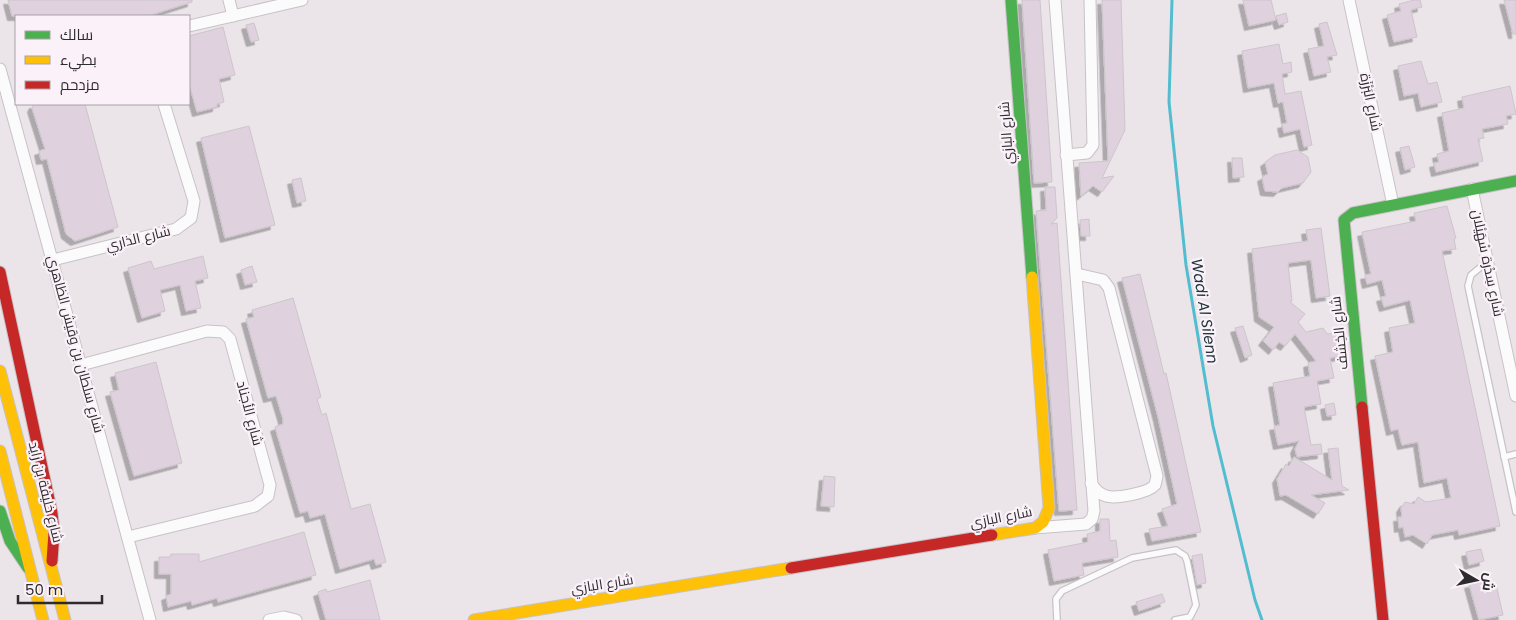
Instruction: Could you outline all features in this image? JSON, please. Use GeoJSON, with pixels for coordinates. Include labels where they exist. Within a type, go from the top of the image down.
{"type":"FeatureCollection","features":[{"type":"Feature","properties":{"kind":"main road","name":"شارع البازي"},"geometry":{"type":"LineString","coordinates":[[474,620],[1035,528],[1043,522],[1049,508],[1011,0]]}},
{"type":"Feature","properties":{"kind":"main road","name":"شارع الخِشف"},"geometry":{"type":"LineString","coordinates":[[1383,620],[1344,220],[1350,215],[1393,205],[1516,181]]}},
{"type":"Feature","properties":{"kind":"main road"},"geometry":{"type":"LineString","coordinates":[[0,272],[52,514],[54,532],[51,569]]}},
{"type":"Feature","properties":{"kind":"main road","name":"شارع خليفة بن زايد"},"geometry":{"type":"LineString","coordinates":[[0,371],[65,620]]}},
{"type":"Feature","properties":{"kind":"main road"},"geometry":{"type":"LineString","coordinates":[[0,451],[43,620]]}},
{"type":"Feature","properties":{"kind":"main road"},"geometry":{"type":"LineString","coordinates":[[0,511],[10,541],[30,570]]}},
{"type":"Feature","properties":{"kind":"street"},"geometry":{"type":"LineString","coordinates":[[229,0],[233,16]]}},
{"type":"Feature","properties":{"kind":"street"},"geometry":{"type":"LineString","coordinates":[[190,26],[302,0]]}},
{"type":"Feature","properties":{"kind":"street"},"geometry":{"type":"LineString","coordinates":[[1035,528],[1086,524],[1092,519],[1094,511],[1055,0]]}},
{"type":"Feature","properties":{"kind":"street"},"geometry":{"type":"LineString","coordinates":[[1066,155],[1088,153],[1093,146],[1090,0]]}},
{"type":"Feature","properties":{"kind":"street","name":"شارع البَرْزَة"},"geometry":{"type":"LineString","coordinates":[[1349,0],[1393,205]]}},
{"type":"Feature","properties":{"kind":"street","name":"شارع سلطان بن وقيش الظاهري"},"geometry":{"type":"LineString","coordinates":[[0,69],[150,620]]}},
{"type":"Feature","properties":{"kind":"street","name":"شارع الذاري"},"geometry":{"type":"LineString","coordinates":[[53,260],[176,229],[191,218],[194,201],[164,105]]}},
{"type":"Feature","properties":{"kind":"street","name":"شارع سِدْرة سْهَيْلان"},"geometry":{"type":"LineString","coordinates":[[1472,189],[1516,396]]}},
{"type":"Feature","properties":{"kind":"street"},"geometry":{"type":"LineString","coordinates":[[1077,274],[1103,280],[1110,288],[1157,476],[1155,485],[1148,491],[1112,497],[1100,494],[1091,482]]}},
{"type":"Feature","properties":{"kind":"street","name":"شارع الأجناد"},"geometry":{"type":"LineString","coordinates":[[81,365],[208,331],[223,332],[230,339],[270,491],[260,504],[128,538]]}},
{"type":"Feature","properties":{"kind":"street"},"geometry":{"type":"LineString","coordinates":[[269,620],[284,617],[296,620]]}},
{"type":"Feature","properties":{"kind":"lane"},"geometry":{"type":"LineString","coordinates":[[1488,261],[1471,275],[1468,286],[1516,512]]}},
{"type":"Feature","properties":{"kind":"lane"},"geometry":{"type":"LineString","coordinates":[[1504,457],[1516,454]]}},
{"type":"Feature","properties":{"kind":"lane"},"geometry":{"type":"LineString","coordinates":[[1057,620],[1056,599],[1062,591],[1132,558],[1176,550],[1181,552],[1187,561],[1196,605],[1190,617],[1175,620]]}},
{"type":"Feature","properties":{"kind":"building"},"geometry":{"type":"Polygon","coordinates":[[[8,0],[192,0],[192,2],[151,15],[12,16],[8,0]]]}},
{"type":"Feature","properties":{"kind":"building"},"geometry":{"type":"Polygon","coordinates":[[[1022,0],[1040,0],[1052,182],[1034,183],[1022,0]]]}},
{"type":"Feature","properties":{"kind":"building"},"geometry":{"type":"Polygon","coordinates":[[[1102,0],[1121,0],[1125,130],[1102,178],[1114,176],[1102,192],[1093,186],[1081,196],[1079,163],[1108,161],[1102,0]]]}},
{"type":"Feature","properties":{"kind":"building"},"geometry":{"type":"Polygon","coordinates":[[[1243,0],[1271,0],[1276,20],[1249,26],[1243,0]]]}},
{"type":"Feature","properties":{"kind":"building"},"geometry":{"type":"Polygon","coordinates":[[[1420,0],[1422,7],[1411,10],[1417,37],[1394,42],[1387,15],[1401,11],[1399,4],[1420,0]]]}},
{"type":"Feature","properties":{"kind":"building"},"geometry":{"type":"Polygon","coordinates":[[[1504,0],[1516,0],[1516,34],[1513,34],[1504,0]]]}},
{"type":"Feature","properties":{"kind":"building"},"geometry":{"type":"Polygon","coordinates":[[[1286,13],[1288,22],[1279,25],[1276,16],[1286,13]]]}},
{"type":"Feature","properties":{"kind":"building"},"geometry":{"type":"Polygon","coordinates":[[[1327,22],[1337,55],[1327,57],[1331,72],[1314,76],[1308,49],[1324,46],[1319,24],[1327,22]]]}},
{"type":"Feature","properties":{"kind":"building"},"geometry":{"type":"Polygon","coordinates":[[[254,23],[259,40],[251,42],[246,25],[254,23]]]}},
{"type":"Feature","properties":{"kind":"building"},"geometry":{"type":"Polygon","coordinates":[[[223,27],[235,75],[219,79],[224,102],[217,104],[217,107],[197,112],[190,87],[190,36],[223,27]]]}},
{"type":"Feature","properties":{"kind":"building"},"geometry":{"type":"Polygon","coordinates":[[[1279,44],[1283,64],[1291,62],[1292,72],[1282,74],[1285,94],[1301,91],[1312,145],[1304,147],[1300,129],[1284,133],[1282,124],[1287,123],[1283,102],[1278,103],[1274,83],[1248,88],[1242,51],[1279,44]]]}},
{"type":"Feature","properties":{"kind":"building"},"geometry":{"type":"Polygon","coordinates":[[[1421,61],[1428,84],[1437,82],[1442,102],[1421,107],[1418,93],[1404,96],[1398,66],[1421,61]]]}},
{"type":"Feature","properties":{"kind":"building"},"geometry":{"type":"Polygon","coordinates":[[[1510,86],[1516,114],[1506,116],[1508,124],[1482,129],[1484,138],[1478,139],[1483,161],[1436,172],[1434,163],[1439,162],[1437,154],[1449,151],[1442,113],[1464,108],[1462,97],[1510,86]]]}},
{"type":"Feature","properties":{"kind":"building"},"geometry":{"type":"Polygon","coordinates":[[[34,105],[85,105],[118,227],[75,241],[66,234],[47,159],[41,160],[39,151],[45,149],[32,108],[34,105]]]}},
{"type":"Feature","properties":{"kind":"building"},"geometry":{"type":"Polygon","coordinates":[[[249,126],[275,225],[225,238],[201,138],[249,126]]]}},
{"type":"Feature","properties":{"kind":"building"},"geometry":{"type":"Polygon","coordinates":[[[1409,146],[1415,167],[1405,170],[1400,148],[1409,146]]]}},
{"type":"Feature","properties":{"kind":"building"},"geometry":{"type":"Polygon","coordinates":[[[1297,150],[1308,157],[1311,172],[1303,183],[1282,188],[1278,192],[1265,191],[1262,177],[1268,174],[1265,162],[1275,155],[1297,150]]]}},
{"type":"Feature","properties":{"kind":"building"},"geometry":{"type":"Polygon","coordinates":[[[1232,158],[1242,158],[1244,177],[1233,178],[1232,158]]]}},
{"type":"Feature","properties":{"kind":"building"},"geometry":{"type":"Polygon","coordinates":[[[301,178],[306,201],[297,203],[292,180],[301,178]]]}},
{"type":"Feature","properties":{"kind":"building"},"geometry":{"type":"Polygon","coordinates":[[[1045,187],[1055,187],[1057,218],[1051,224],[1057,223],[1077,510],[1059,511],[1036,211],[1046,210],[1045,187]]]}},
{"type":"Feature","properties":{"kind":"building"},"geometry":{"type":"Polygon","coordinates":[[[1447,206],[1456,238],[1454,239],[1456,249],[1442,251],[1500,526],[1459,535],[1458,530],[1432,535],[1427,544],[1413,535],[1405,537],[1403,527],[1399,528],[1398,517],[1402,517],[1401,508],[1405,502],[1414,504],[1418,497],[1426,502],[1451,498],[1447,478],[1424,483],[1418,442],[1402,445],[1398,429],[1391,431],[1375,356],[1393,352],[1389,328],[1415,323],[1410,300],[1384,307],[1381,297],[1386,296],[1382,280],[1367,284],[1365,275],[1371,274],[1362,232],[1416,221],[1414,213],[1447,206]]]}},
{"type":"Feature","properties":{"kind":"building"},"geometry":{"type":"Polygon","coordinates":[[[1089,219],[1090,236],[1081,236],[1080,220],[1089,219]]]}},
{"type":"Feature","properties":{"kind":"building"},"geometry":{"type":"Polygon","coordinates":[[[1321,228],[1330,296],[1316,298],[1311,260],[1288,263],[1292,301],[1290,302],[1305,314],[1298,322],[1306,332],[1323,328],[1327,334],[1338,333],[1342,356],[1330,358],[1334,378],[1317,381],[1321,404],[1304,407],[1311,445],[1321,444],[1322,454],[1297,457],[1295,449],[1299,441],[1278,445],[1274,426],[1280,425],[1273,383],[1310,376],[1308,363],[1316,361],[1295,334],[1285,346],[1279,342],[1273,350],[1263,341],[1274,327],[1259,317],[1252,249],[1308,241],[1306,230],[1321,228]]]}},
{"type":"Feature","properties":{"kind":"building"},"geometry":{"type":"Polygon","coordinates":[[[203,256],[208,278],[195,281],[201,308],[186,311],[180,285],[160,290],[165,311],[142,318],[128,268],[151,261],[154,269],[203,256]]]}},
{"type":"Feature","properties":{"kind":"building"},"geometry":{"type":"Polygon","coordinates":[[[252,266],[257,282],[245,285],[241,270],[252,266]]]}},
{"type":"Feature","properties":{"kind":"building"},"geometry":{"type":"Polygon","coordinates":[[[1140,274],[1164,374],[1166,373],[1201,532],[1152,541],[1149,529],[1168,526],[1162,509],[1177,504],[1158,417],[1122,278],[1140,274]]]}},
{"type":"Feature","properties":{"kind":"building"},"geometry":{"type":"Polygon","coordinates":[[[293,298],[321,397],[317,399],[322,415],[326,413],[351,509],[370,504],[386,562],[376,565],[374,559],[340,569],[325,514],[310,518],[308,511],[300,513],[275,427],[283,424],[283,419],[276,396],[268,398],[246,319],[254,317],[252,310],[293,298]]]}},
{"type":"Feature","properties":{"kind":"building"},"geometry":{"type":"Polygon","coordinates":[[[1243,326],[1252,355],[1245,358],[1235,328],[1243,326]]]}},
{"type":"Feature","properties":{"kind":"building"},"geometry":{"type":"Polygon","coordinates":[[[156,362],[182,463],[134,476],[110,392],[119,390],[115,373],[156,362]]]}},
{"type":"Feature","properties":{"kind":"building"},"geometry":{"type":"Polygon","coordinates":[[[1334,403],[1336,415],[1327,416],[1325,405],[1334,403]]]}},
{"type":"Feature","properties":{"kind":"building"},"geometry":{"type":"Polygon","coordinates":[[[1338,448],[1342,486],[1349,490],[1311,495],[1325,503],[1318,514],[1286,495],[1280,496],[1277,479],[1286,464],[1289,466],[1294,457],[1332,480],[1328,449],[1338,448]]]}},
{"type":"Feature","properties":{"kind":"building"},"geometry":{"type":"Polygon","coordinates":[[[824,476],[835,477],[834,507],[821,506],[824,476]]]}},
{"type":"Feature","properties":{"kind":"building"},"geometry":{"type":"Polygon","coordinates":[[[1100,519],[1109,519],[1110,541],[1116,540],[1118,557],[1082,563],[1084,575],[1054,581],[1048,550],[1088,542],[1087,534],[1100,531],[1100,519]]]}},
{"type":"Feature","properties":{"kind":"building"},"geometry":{"type":"Polygon","coordinates":[[[304,532],[316,575],[218,602],[217,598],[192,605],[191,601],[168,607],[166,596],[171,594],[171,574],[159,574],[159,557],[170,557],[171,554],[199,554],[199,562],[304,532]]]}},
{"type":"Feature","properties":{"kind":"building"},"geometry":{"type":"Polygon","coordinates":[[[1481,549],[1484,561],[1469,565],[1466,552],[1481,549]]]}},
{"type":"Feature","properties":{"kind":"building"},"geometry":{"type":"Polygon","coordinates":[[[1202,554],[1206,583],[1197,585],[1192,556],[1202,554]]]}},
{"type":"Feature","properties":{"kind":"building"},"geometry":{"type":"Polygon","coordinates":[[[1490,579],[1492,585],[1496,584],[1503,615],[1479,620],[1469,584],[1490,579]]]}},
{"type":"Feature","properties":{"kind":"building"},"geometry":{"type":"Polygon","coordinates":[[[370,580],[380,620],[326,620],[318,592],[326,589],[327,592],[370,580]]]}},
{"type":"Feature","properties":{"kind":"building"},"geometry":{"type":"Polygon","coordinates":[[[1162,594],[1165,602],[1139,611],[1136,602],[1162,594]]]}},
{"type":"Feature","properties":{"kind":"waterway","name":"Wadi Al Silenn"},"geometry":{"type":"LineString","coordinates":[[1172,0],[1169,102],[1186,265],[1213,426],[1255,600],[1262,620]]}},
{"type":"Feature","properties":{"kind":"traffic: fast"},"geometry":{"type":"LineString","coordinates":[[1011,0],[1032,277]]}},
{"type":"Feature","properties":{"kind":"traffic: fast"},"geometry":{"type":"LineString","coordinates":[[1362,407],[1344,220],[1353,213],[1516,181]]}},
{"type":"Feature","properties":{"kind":"traffic: fast"},"geometry":{"type":"LineString","coordinates":[[0,511],[10,541],[28,568]]}},
{"type":"Feature","properties":{"kind":"traffic: slow"},"geometry":{"type":"LineString","coordinates":[[992,535],[1035,528],[1043,522],[1049,508],[1032,277]]}},
{"type":"Feature","properties":{"kind":"traffic: slow"},"geometry":{"type":"LineString","coordinates":[[0,371],[65,620]]}},
{"type":"Feature","properties":{"kind":"traffic: slow"},"geometry":{"type":"LineString","coordinates":[[0,451],[43,620]]}},
{"type":"Feature","properties":{"kind":"traffic: slow"},"geometry":{"type":"LineString","coordinates":[[474,620],[791,568]]}},
{"type":"Feature","properties":{"kind":"traffic: jam"},"geometry":{"type":"LineString","coordinates":[[0,272],[52,513],[54,532],[52,561]]}},
{"type":"Feature","properties":{"kind":"traffic: jam"},"geometry":{"type":"LineString","coordinates":[[1362,407],[1383,620]]}},
{"type":"Feature","properties":{"kind":"traffic: jam"},"geometry":{"type":"LineString","coordinates":[[791,568],[992,535]]}}]}
